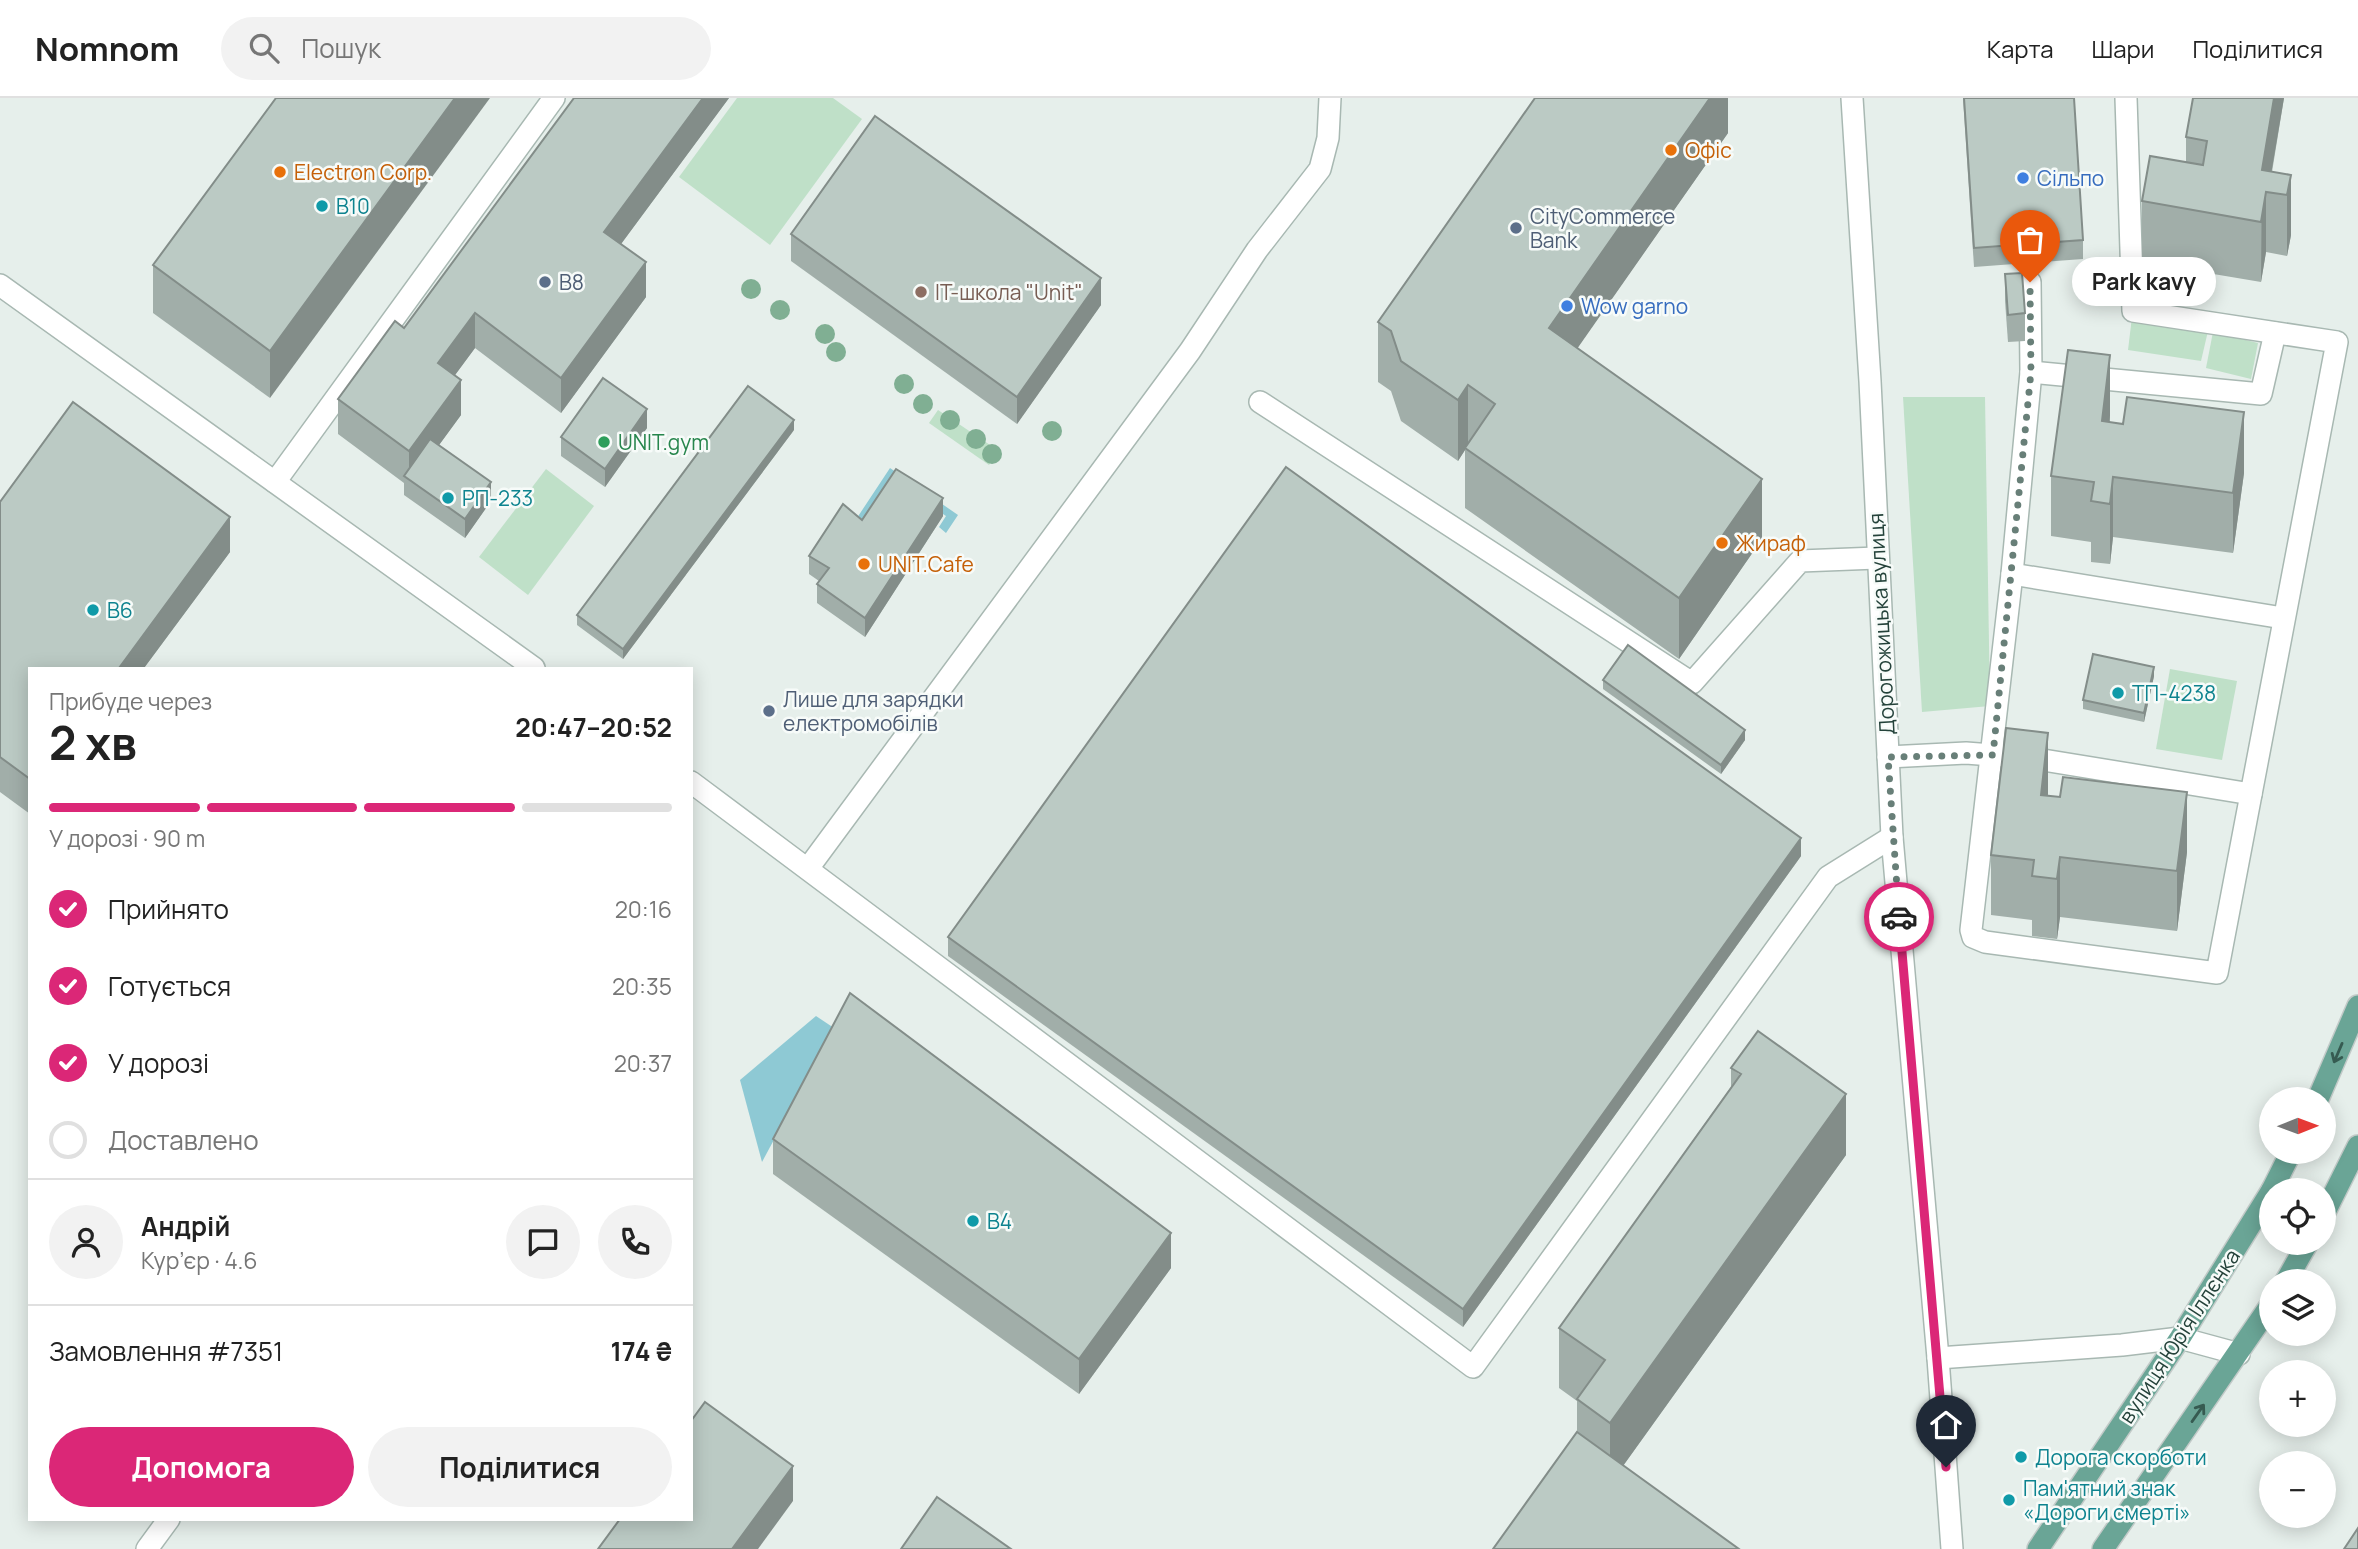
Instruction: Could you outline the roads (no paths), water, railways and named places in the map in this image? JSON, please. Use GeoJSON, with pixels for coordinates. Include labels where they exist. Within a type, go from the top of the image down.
{"type":"FeatureCollection","features":[{"type":"Feature","properties":{"kind":"main road"},"geometry":{"type":"LineString","coordinates":[[2323,1087],[2358,1006]]}},
{"type":"Feature","properties":{"kind":"main road"},"geometry":{"type":"LineString","coordinates":[[2336,1190],[2358,1146]]}},
{"type":"Feature","properties":{"kind":"main road","name":"вулиця Юрія Іллєнка"},"geometry":{"type":"LineString","coordinates":[[2038,1549],[2179,1338],[2259,1211]]}},
{"type":"Feature","properties":{"kind":"main road"},"geometry":{"type":"LineString","coordinates":[[2103,1549],[2259,1324]]}},
{"type":"Feature","properties":{"kind":"street"},"geometry":{"type":"LineString","coordinates":[[275,482],[554,98]]}},
{"type":"Feature","properties":{"kind":"street"},"geometry":{"type":"LineString","coordinates":[[809,867],[1190,351],[1257,250],[1320,169],[1328,138],[1330,98]]}},
{"type":"Feature","properties":{"kind":"street","name":"Дорогожицька вулиця"},"geometry":{"type":"LineString","coordinates":[[1852,98],[1870,381],[1892,837],[1952,1549]]}},
{"type":"Feature","properties":{"kind":"street"},"geometry":{"type":"LineString","coordinates":[[2030,282],[2031,372],[1993,755],[1970,922],[1973,937],[1985,942],[2217,973],[2337,342],[2133,311],[2126,98]]}},
{"type":"Feature","properties":{"kind":"street"},"geometry":{"type":"LineString","coordinates":[[0,285],[533,667]]}},
{"type":"Feature","properties":{"kind":"street"},"geometry":{"type":"LineString","coordinates":[[2031,372],[2261,394],[2275,332]]}},
{"type":"Feature","properties":{"kind":"street"},"geometry":{"type":"LineString","coordinates":[[1260,402],[1692,683],[1800,561],[1877,558]]}},
{"type":"Feature","properties":{"kind":"street"},"geometry":{"type":"LineString","coordinates":[[2012,574],[2283,618]]}},
{"type":"Feature","properties":{"kind":"street"},"geometry":{"type":"LineString","coordinates":[[1888,757],[1993,755],[2250,794]]}},
{"type":"Feature","properties":{"kind":"street"},"geometry":{"type":"LineString","coordinates":[[694,789],[809,867],[1473,1367],[1828,877],[1892,837]]}},
{"type":"Feature","properties":{"kind":"street"},"geometry":{"type":"LineString","coordinates":[[1938,1358],[2122,1345],[2179,1338],[2239,1354]]}},
{"type":"Feature","properties":{"kind":"street"},"geometry":{"type":"LineString","coordinates":[[147,1549],[168,1521]]}},
{"type":"Feature","properties":{"kind":"water"},"geometry":{"type":"Polygon","coordinates":[[[890,468],[958,515],[946,533],[939,527],[946,516],[893,481],[859,532],[851,527],[890,468]]]}},
{"type":"Feature","properties":{"kind":"water"},"geometry":{"type":"Polygon","coordinates":[[[816,1016],[834,1028],[762,1162],[740,1080],[816,1016]]]}},
{"type":"Feature","properties":{"kind":"place","name":"Офіс"},"geometry":{"type":"Point","coordinates":[1671,150]}},
{"type":"Feature","properties":{"kind":"place","name":"Electron Corp."},"geometry":{"type":"Point","coordinates":[280,172]}},
{"type":"Feature","properties":{"kind":"place","name":"Сільпо"},"geometry":{"type":"Point","coordinates":[2023,178]}},
{"type":"Feature","properties":{"kind":"place","name":"B10"},"geometry":{"type":"Point","coordinates":[322,206]}},
{"type":"Feature","properties":{"kind":"place","name":"CityCommerce Bank"},"geometry":{"type":"Point","coordinates":[1516,228]}},
{"type":"Feature","properties":{"kind":"place","name":"B8"},"geometry":{"type":"Point","coordinates":[545,282]}},
{"type":"Feature","properties":{"kind":"place","name":"Park kavy"},"geometry":{"type":"Point","coordinates":[2030,282]}},
{"type":"Feature","properties":{"kind":"place","name":"IT-школа \"Unit\""},"geometry":{"type":"Point","coordinates":[921,292]}},
{"type":"Feature","properties":{"kind":"place","name":"Wow garno"},"geometry":{"type":"Point","coordinates":[1567,306]}},
{"type":"Feature","properties":{"kind":"place","name":"UNIT.gym"},"geometry":{"type":"Point","coordinates":[604,442]}},
{"type":"Feature","properties":{"kind":"place","name":"РП-233"},"geometry":{"type":"Point","coordinates":[448,498]}},
{"type":"Feature","properties":{"kind":"place","name":"Жираф"},"geometry":{"type":"Point","coordinates":[1722,543]}},
{"type":"Feature","properties":{"kind":"place","name":"UNIT.Cafe"},"geometry":{"type":"Point","coordinates":[864,564]}},
{"type":"Feature","properties":{"kind":"place","name":"B6"},"geometry":{"type":"Point","coordinates":[93,610]}},
{"type":"Feature","properties":{"kind":"place","name":"ТП-4238"},"geometry":{"type":"Point","coordinates":[2118,693]}},
{"type":"Feature","properties":{"kind":"place","name":"Лише для зарядки електромобілів"},"geometry":{"type":"Point","coordinates":[769,711]}},
{"type":"Feature","properties":{"kind":"place","name":"B4"},"geometry":{"type":"Point","coordinates":[973,1221]}},
{"type":"Feature","properties":{"kind":"place","name":"Дорога скорботи"},"geometry":{"type":"Point","coordinates":[2021,1457]}},
{"type":"Feature","properties":{"kind":"place","name":"Пам'ятний знак «Дороги смерті»"},"geometry":{"type":"Point","coordinates":[2009,1500]}}]}
